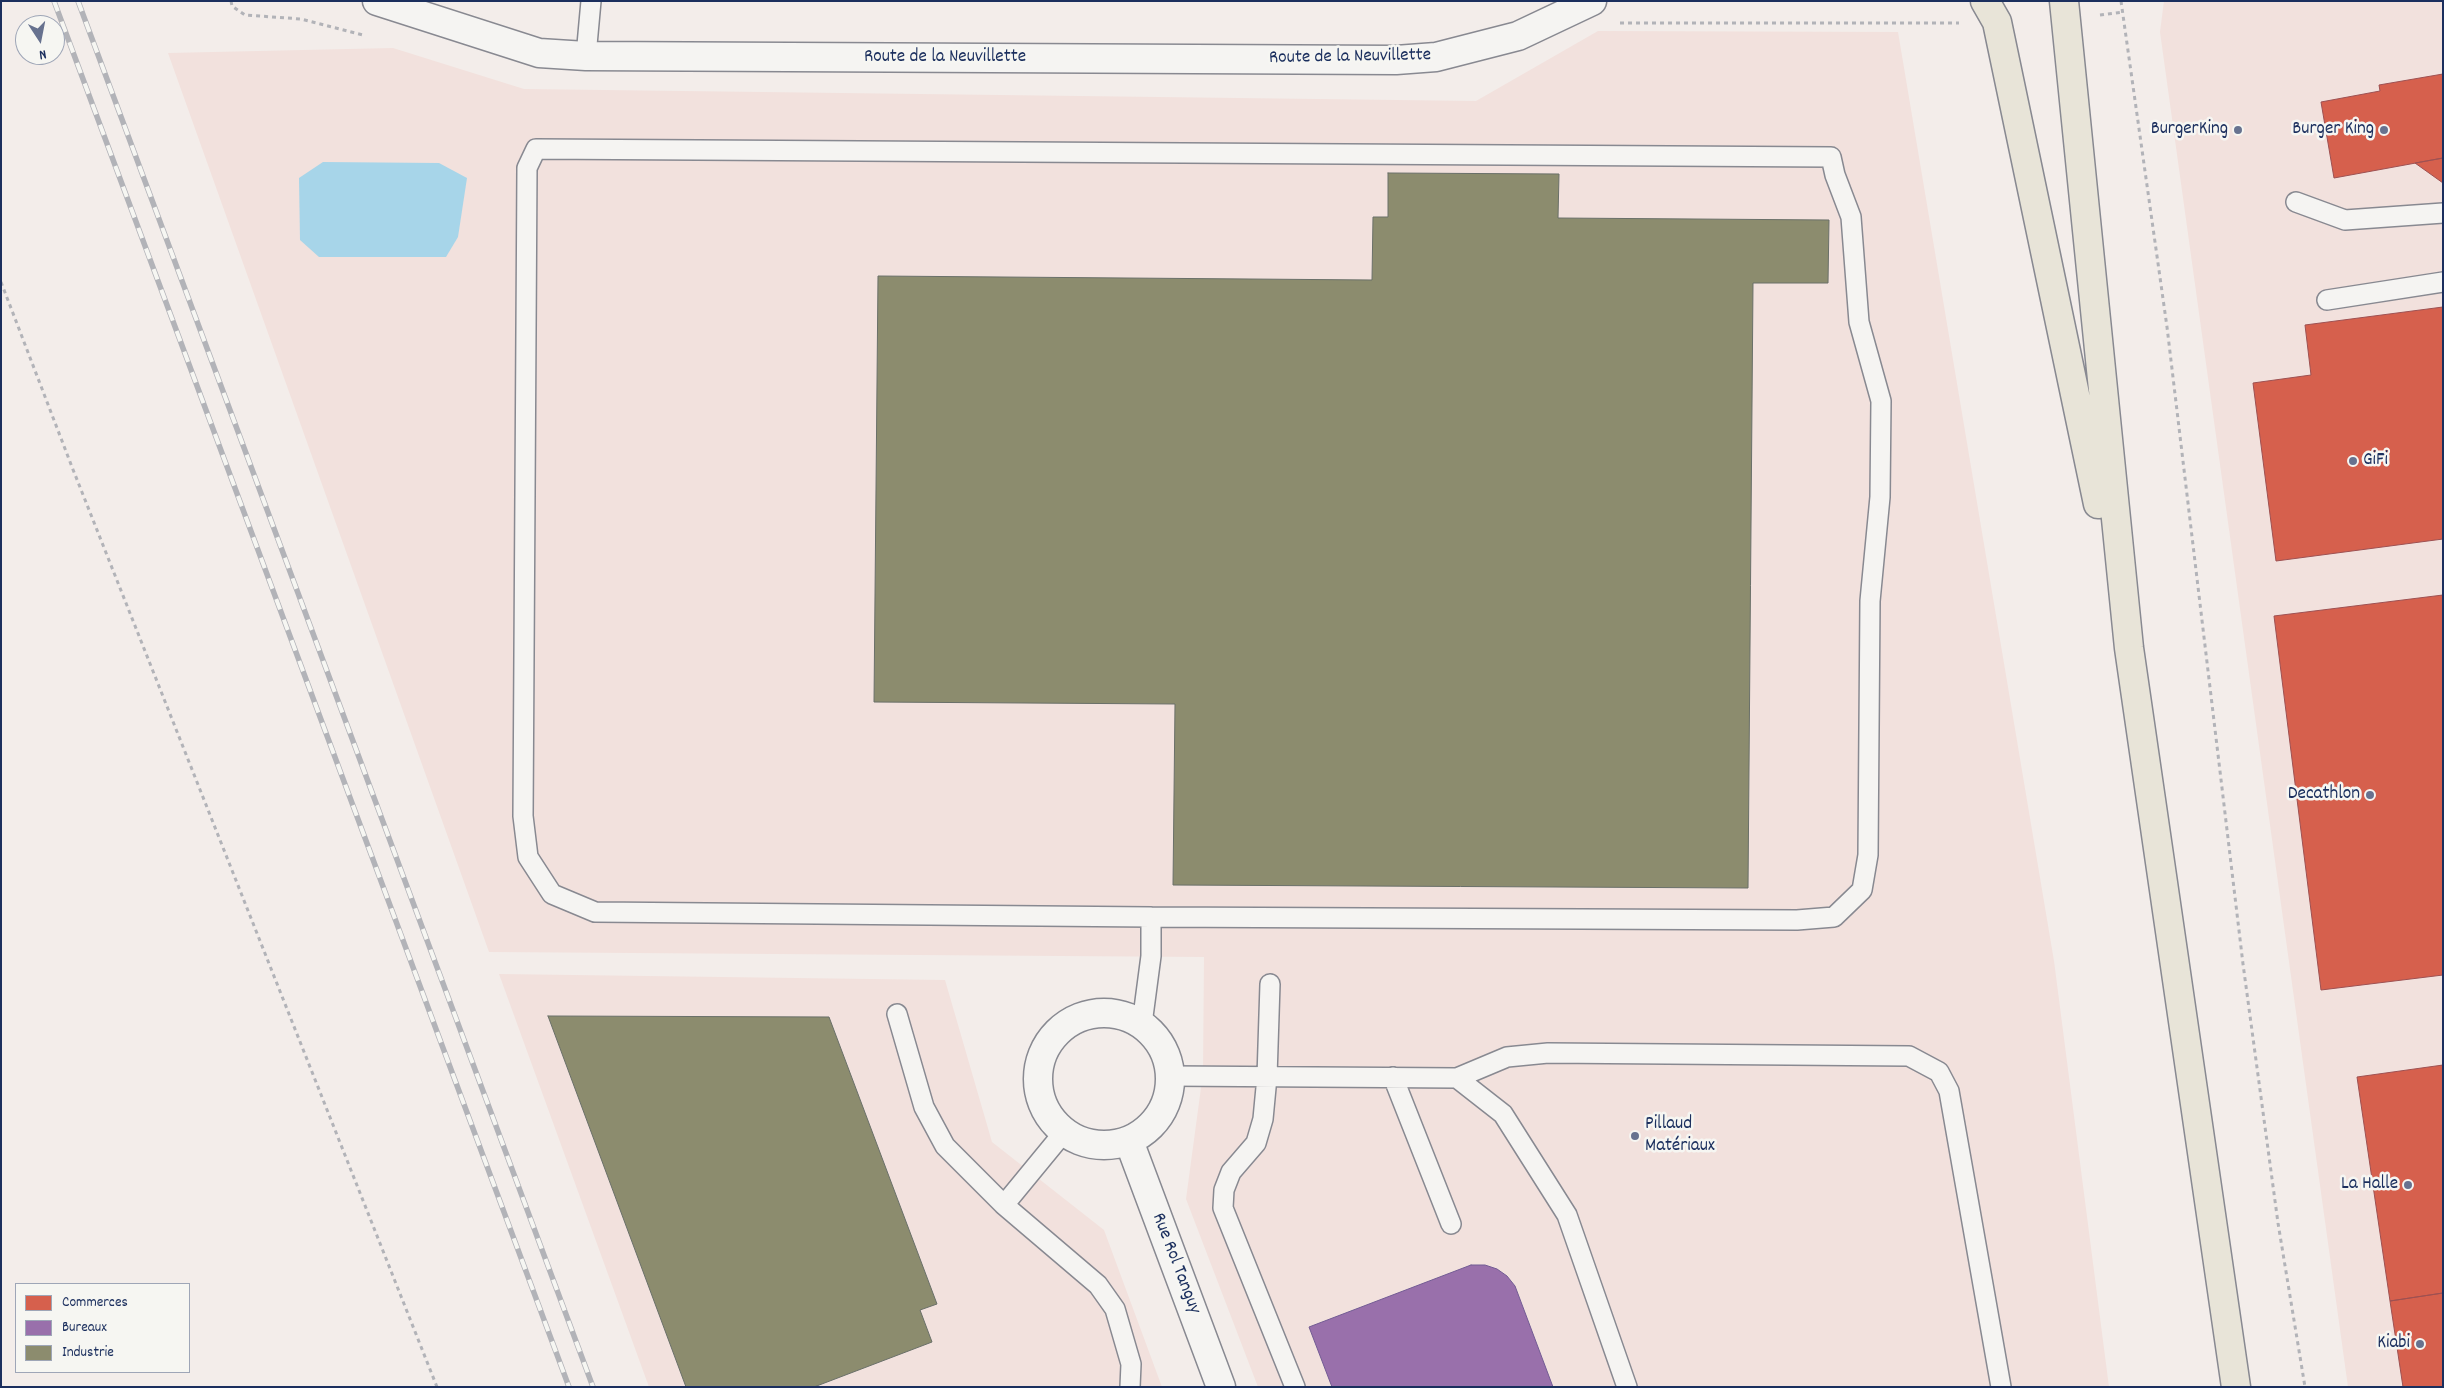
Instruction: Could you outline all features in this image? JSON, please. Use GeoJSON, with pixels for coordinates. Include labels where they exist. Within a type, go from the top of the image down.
{"type":"FeatureCollection","features":[{"type":"Feature","properties":{"kind":"main road"},"geometry":{"type":"LineString","coordinates":[[1985,1],[1997,22],[2129,648]]}},
{"type":"Feature","properties":{"kind":"main road"},"geometry":{"type":"LineString","coordinates":[[2064,1],[2129,648],[2236,1387]]}},
{"type":"Feature","properties":{"kind":"street","name":"Route de la Neuvillette"},"geometry":{"type":"LineString","coordinates":[[377,1],[539,53],[586,56],[1396,60],[1436,57],[1518,36],[1592,1]]}},
{"type":"Feature","properties":{"kind":"street","name":"Route de la Neuvillette"},"geometry":{"type":"LineString","coordinates":[[1518,36],[1557,1]]}},
{"type":"Feature","properties":{"kind":"street"},"geometry":{"type":"LineString","coordinates":[[1099,1012],[1121,1014],[1142,1024],[1157,1038],[1167,1056],[1171,1076],[1169,1096],[1160,1115],[1147,1130],[1129,1141],[1107,1146],[1084,1143],[1064,1132],[1048,1116],[1039,1094],[1038,1071],[1044,1050],[1058,1032],[1076,1018],[1099,1012]]}},
{"type":"Feature","properties":{"kind":"street","name":"Rue Rol Tanguy"},"geometry":{"type":"LineString","coordinates":[[1129,1141],[1221,1387]]}},
{"type":"Feature","properties":{"kind":"lane"},"geometry":{"type":"LineString","coordinates":[[586,56],[592,1]]}},
{"type":"Feature","properties":{"kind":"lane"},"geometry":{"type":"LineString","coordinates":[[536,149],[1831,157],[1835,175],[1852,217],[1859,322],[1882,401],[1880,497],[1870,601],[1868,856],[1862,890],[1834,917],[1797,920],[1151,917],[596,912],[552,894],[528,857],[523,816],[527,168],[536,149]]}},
{"type":"Feature","properties":{"kind":"lane"},"geometry":{"type":"LineString","coordinates":[[2296,202],[2346,220],[2443,213]]}},
{"type":"Feature","properties":{"kind":"lane"},"geometry":{"type":"LineString","coordinates":[[2327,300],[2443,282]]}},
{"type":"Feature","properties":{"kind":"lane"},"geometry":{"type":"LineString","coordinates":[[1142,1024],[1150,956],[1151,917]]}},
{"type":"Feature","properties":{"kind":"lane"},"geometry":{"type":"LineString","coordinates":[[1270,984],[1268,1077],[1263,1119],[1256,1143],[1231,1172],[1224,1190],[1222,1208],[1295,1387]]}},
{"type":"Feature","properties":{"kind":"lane"},"geometry":{"type":"LineString","coordinates":[[896,1014],[924,1107],[945,1146],[1004,1205],[1098,1285],[1115,1310],[1131,1364],[1130,1387]]}},
{"type":"Feature","properties":{"kind":"lane"},"geometry":{"type":"LineString","coordinates":[[1171,1076],[1457,1078],[1507,1057],[1548,1053],[1909,1056],[1939,1072],[1949,1091],[2001,1387]]}},
{"type":"Feature","properties":{"kind":"lane"},"geometry":{"type":"LineString","coordinates":[[1392,1077],[1451,1224]]}},
{"type":"Feature","properties":{"kind":"lane"},"geometry":{"type":"LineString","coordinates":[[1457,1078],[1503,1114],[1567,1216],[1627,1387]]}},
{"type":"Feature","properties":{"kind":"lane"},"geometry":{"type":"LineString","coordinates":[[1004,1205],[1064,1132]]}},
{"type":"Feature","properties":{"kind":"path"},"geometry":{"type":"LineString","coordinates":[[2122,1],[2172,367],[2244,973],[2278,1223],[2305,1387]]}},
{"type":"Feature","properties":{"kind":"path"},"geometry":{"type":"LineString","coordinates":[[1,282],[437,1387]]}},
{"type":"Feature","properties":{"kind":"shaded area"},"geometry":{"type":"Polygon","coordinates":[[[2164,1],[2443,1],[2443,1387],[2348,1387],[2160,32],[2164,1]]]}},
{"type":"Feature","properties":{"kind":"shaded area"},"geometry":{"type":"Polygon","coordinates":[[[1598,31],[1898,32],[2054,961],[2109,1387],[1258,1387],[1186,1199],[1203,1073],[1204,957],[489,952],[168,53],[393,48],[524,89],[1476,101],[1598,31]]]}},
{"type":"Feature","properties":{"kind":"shaded area"},"geometry":{"type":"Polygon","coordinates":[[[499,974],[945,980],[992,1142],[1104,1230],[1162,1387],[649,1387],[499,974]]]}},
{"type":"Feature","properties":{"kind":"water"},"geometry":{"type":"Polygon","coordinates":[[[323,162],[439,163],[467,178],[458,237],[446,257],[319,257],[300,240],[299,178],[323,162]]]}},
{"type":"Feature","properties":{"kind":"building: Commerces","name":"Burger King"},"geometry":{"type":"Polygon","coordinates":[[[2443,74],[2443,158],[2334,178],[2321,102],[2380,91],[2379,85],[2443,74]]]}},
{"type":"Feature","properties":{"kind":"building: Commerces"},"geometry":{"type":"Polygon","coordinates":[[[2443,158],[2443,183],[2415,163],[2443,158]]]}},
{"type":"Feature","properties":{"kind":"building: Commerces","name":"GiFi"},"geometry":{"type":"Polygon","coordinates":[[[2443,307],[2443,539],[2276,561],[2253,383],[2311,375],[2305,325],[2443,307]]]}},
{"type":"Feature","properties":{"kind":"building: Commerces","name":"Decathlon"},"geometry":{"type":"Polygon","coordinates":[[[2443,595],[2443,975],[2321,990],[2274,616],[2443,595]]]}},
{"type":"Feature","properties":{"kind":"building: Commerces","name":"La Halle"},"geometry":{"type":"Polygon","coordinates":[[[2443,1065],[2443,1293],[2390,1301],[2357,1077],[2443,1065]]]}},
{"type":"Feature","properties":{"kind":"building: Commerces","name":"Kiabi"},"geometry":{"type":"Polygon","coordinates":[[[2443,1293],[2443,1387],[2403,1387],[2390,1301],[2443,1293]]]}},
{"type":"Feature","properties":{"kind":"building: Bureaux"},"geometry":{"type":"Polygon","coordinates":[[[1471,1265],[1485,1265],[1497,1269],[1507,1276],[1515,1286],[1553,1387],[1332,1387],[1309,1327],[1471,1265]]]}},
{"type":"Feature","properties":{"kind":"building: Industrie"},"geometry":{"type":"Polygon","coordinates":[[[1388,173],[1559,174],[1558,218],[1829,220],[1828,283],[1753,283],[1748,888],[1173,885],[1175,704],[874,702],[878,276],[1372,280],[1373,217],[1388,217],[1388,173]]]}},
{"type":"Feature","properties":{"kind":"building: Industrie"},"geometry":{"type":"Polygon","coordinates":[[[548,1016],[829,1017],[937,1304],[920,1310],[932,1342],[814,1387],[686,1387],[548,1016]]]}},
{"type":"Feature","properties":{"kind":"railway"},"geometry":{"type":"LineString","coordinates":[[54,1],[569,1387]]}},
{"type":"Feature","properties":{"kind":"railway"},"geometry":{"type":"LineString","coordinates":[[78,1],[593,1387]]}},
{"type":"Feature","properties":{"kind":"place","name":"BurgerKing"},"geometry":{"type":"Point","coordinates":[2238,130]}},
{"type":"Feature","properties":{"kind":"place","name":"Burger King"},"geometry":{"type":"Point","coordinates":[2384,130]}},
{"type":"Feature","properties":{"kind":"place","name":"GiFi"},"geometry":{"type":"Point","coordinates":[2353,461]}},
{"type":"Feature","properties":{"kind":"place","name":"Decathlon"},"geometry":{"type":"Point","coordinates":[2370,795]}},
{"type":"Feature","properties":{"kind":"place","name":"Pillaud Matériaux"},"geometry":{"type":"Point","coordinates":[1635,1136]}},
{"type":"Feature","properties":{"kind":"place","name":"La Halle"},"geometry":{"type":"Point","coordinates":[2408,1185]}},
{"type":"Feature","properties":{"kind":"place","name":"Kiabi"},"geometry":{"type":"Point","coordinates":[2420,1344]}}]}
